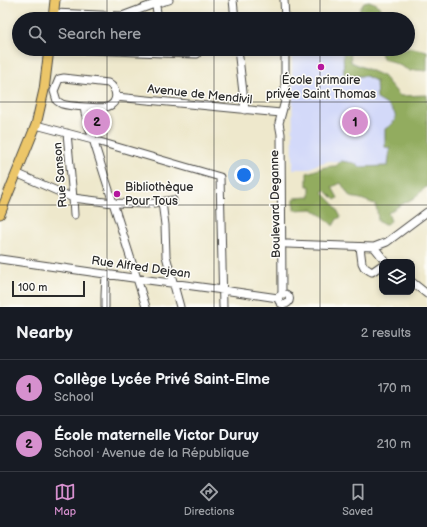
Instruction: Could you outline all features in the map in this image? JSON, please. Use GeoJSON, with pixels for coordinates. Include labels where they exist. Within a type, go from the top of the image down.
{"type":"FeatureCollection","features":[{"type":"Feature","properties":{"kind":"main road"},"geometry":{"type":"LineString","coordinates":[[54,12],[55,0]]}},
{"type":"Feature","properties":{"kind":"main road"},"geometry":{"type":"LineString","coordinates":[[0,214],[36,125],[44,90],[48,56]]}},
{"type":"Feature","properties":{"kind":"street"},"geometry":{"type":"LineString","coordinates":[[131,12],[155,2],[168,0]]}},
{"type":"Feature","properties":{"kind":"street"},"geometry":{"type":"LineString","coordinates":[[234,0],[235,12]]}},
{"type":"Feature","properties":{"kind":"street"},"geometry":{"type":"LineString","coordinates":[[280,0],[280,12]]}},
{"type":"Feature","properties":{"kind":"street"},"geometry":{"type":"LineString","coordinates":[[284,0],[285,12]]}},
{"type":"Feature","properties":{"kind":"street"},"geometry":{"type":"LineString","coordinates":[[155,2],[157,12]]}},
{"type":"Feature","properties":{"kind":"street"},"geometry":{"type":"LineString","coordinates":[[239,56],[245,110]]}},
{"type":"Feature","properties":{"kind":"street","name":"Boulevard Deganne"},"geometry":{"type":"LineString","coordinates":[[281,56],[281,113],[284,125],[287,244],[286,290],[283,301]]}},
{"type":"Feature","properties":{"kind":"street","name":"Boulevard Deganne"},"geometry":{"type":"LineString","coordinates":[[283,301],[281,134],[279,123],[285,101],[285,56]]}},
{"type":"Feature","properties":{"kind":"street"},"geometry":{"type":"LineString","coordinates":[[64,78],[108,83],[113,87],[116,92],[116,96],[115,101],[108,107],[84,107],[63,104],[57,100],[54,91],[59,79],[64,78]]}},
{"type":"Feature","properties":{"kind":"street"},"geometry":{"type":"LineString","coordinates":[[44,90],[54,91]]}},
{"type":"Feature","properties":{"kind":"street","name":"Avenue de Mendivil"},"geometry":{"type":"LineString","coordinates":[[116,96],[281,113]]}},
{"type":"Feature","properties":{"kind":"street"},"geometry":{"type":"LineString","coordinates":[[84,107],[146,307]]}},
{"type":"Feature","properties":{"kind":"street"},"geometry":{"type":"LineString","coordinates":[[36,125],[220,177],[223,307]]}},
{"type":"Feature","properties":{"kind":"street","name":"Rue Sanson"},"geometry":{"type":"LineString","coordinates":[[67,133],[74,198],[74,215]]}},
{"type":"Feature","properties":{"kind":"street"},"geometry":{"type":"LineString","coordinates":[[16,173],[74,198],[113,203],[147,204],[173,200]]}},
{"type":"Feature","properties":{"kind":"street"},"geometry":{"type":"LineString","coordinates":[[162,202],[165,225],[166,256],[180,307]]}},
{"type":"Feature","properties":{"kind":"street"},"geometry":{"type":"LineString","coordinates":[[287,244],[374,247],[387,242],[427,212]]}},
{"type":"Feature","properties":{"kind":"street"},"geometry":{"type":"LineString","coordinates":[[360,247],[364,267],[372,272],[379,267]]}},
{"type":"Feature","properties":{"kind":"street"},"geometry":{"type":"LineString","coordinates":[[374,247],[384,259]]}},
{"type":"Feature","properties":{"kind":"street","name":"Rue Alfred Dejean"},"geometry":{"type":"LineString","coordinates":[[0,259],[223,290],[283,301]]}},
{"type":"Feature","properties":{"kind":"street"},"geometry":{"type":"LineString","coordinates":[[105,307],[106,274]]}},
{"type":"Feature","properties":{"kind":"street"},"geometry":{"type":"LineString","coordinates":[[415,284],[427,294]]}},
{"type":"Feature","properties":{"kind":"shaded area"},"geometry":{"type":"Polygon","coordinates":[[[292,56],[351,56],[351,61],[383,76],[400,96],[427,95],[390,169],[357,169],[340,162],[329,161],[308,169],[293,169],[292,56]]]}},
{"type":"Feature","properties":{"kind":"green space"},"geometry":{"type":"Polygon","coordinates":[[[369,1],[377,4],[382,12],[359,12],[364,2],[369,1]]]}},
{"type":"Feature","properties":{"kind":"green space"},"geometry":{"type":"Polygon","coordinates":[[[415,48],[427,51],[427,71],[410,71],[383,58],[382,56],[415,56],[415,48]]]}},
{"type":"Feature","properties":{"kind":"green space"},"geometry":{"type":"Polygon","coordinates":[[[343,56],[351,56],[351,62],[383,76],[400,96],[427,95],[427,188],[426,187],[414,198],[388,213],[391,221],[384,225],[378,221],[375,204],[350,197],[341,183],[332,187],[338,198],[335,200],[325,190],[323,193],[333,203],[341,217],[337,219],[333,226],[313,209],[294,210],[294,198],[310,197],[310,186],[307,186],[307,173],[324,167],[336,166],[341,161],[354,163],[359,167],[388,166],[390,148],[385,147],[385,129],[395,120],[394,113],[390,107],[377,99],[376,81],[366,76],[344,76],[343,56]]]}},
{"type":"Feature","properties":{"kind":"place","name":"École primaire privée Saint Thomas"},"geometry":{"type":"Point","coordinates":[321,67]}},
{"type":"Feature","properties":{"kind":"place","name":"École maternelle Victor Duruy"},"geometry":{"type":"Point","coordinates":[97,122]}},
{"type":"Feature","properties":{"kind":"place","name":"Collège Lycée Privé Saint-Elme"},"geometry":{"type":"Point","coordinates":[355,122]}},
{"type":"Feature","properties":{"kind":"place","name":"Bibliothèque Pour Tous"},"geometry":{"type":"Point","coordinates":[117,194]}}]}
